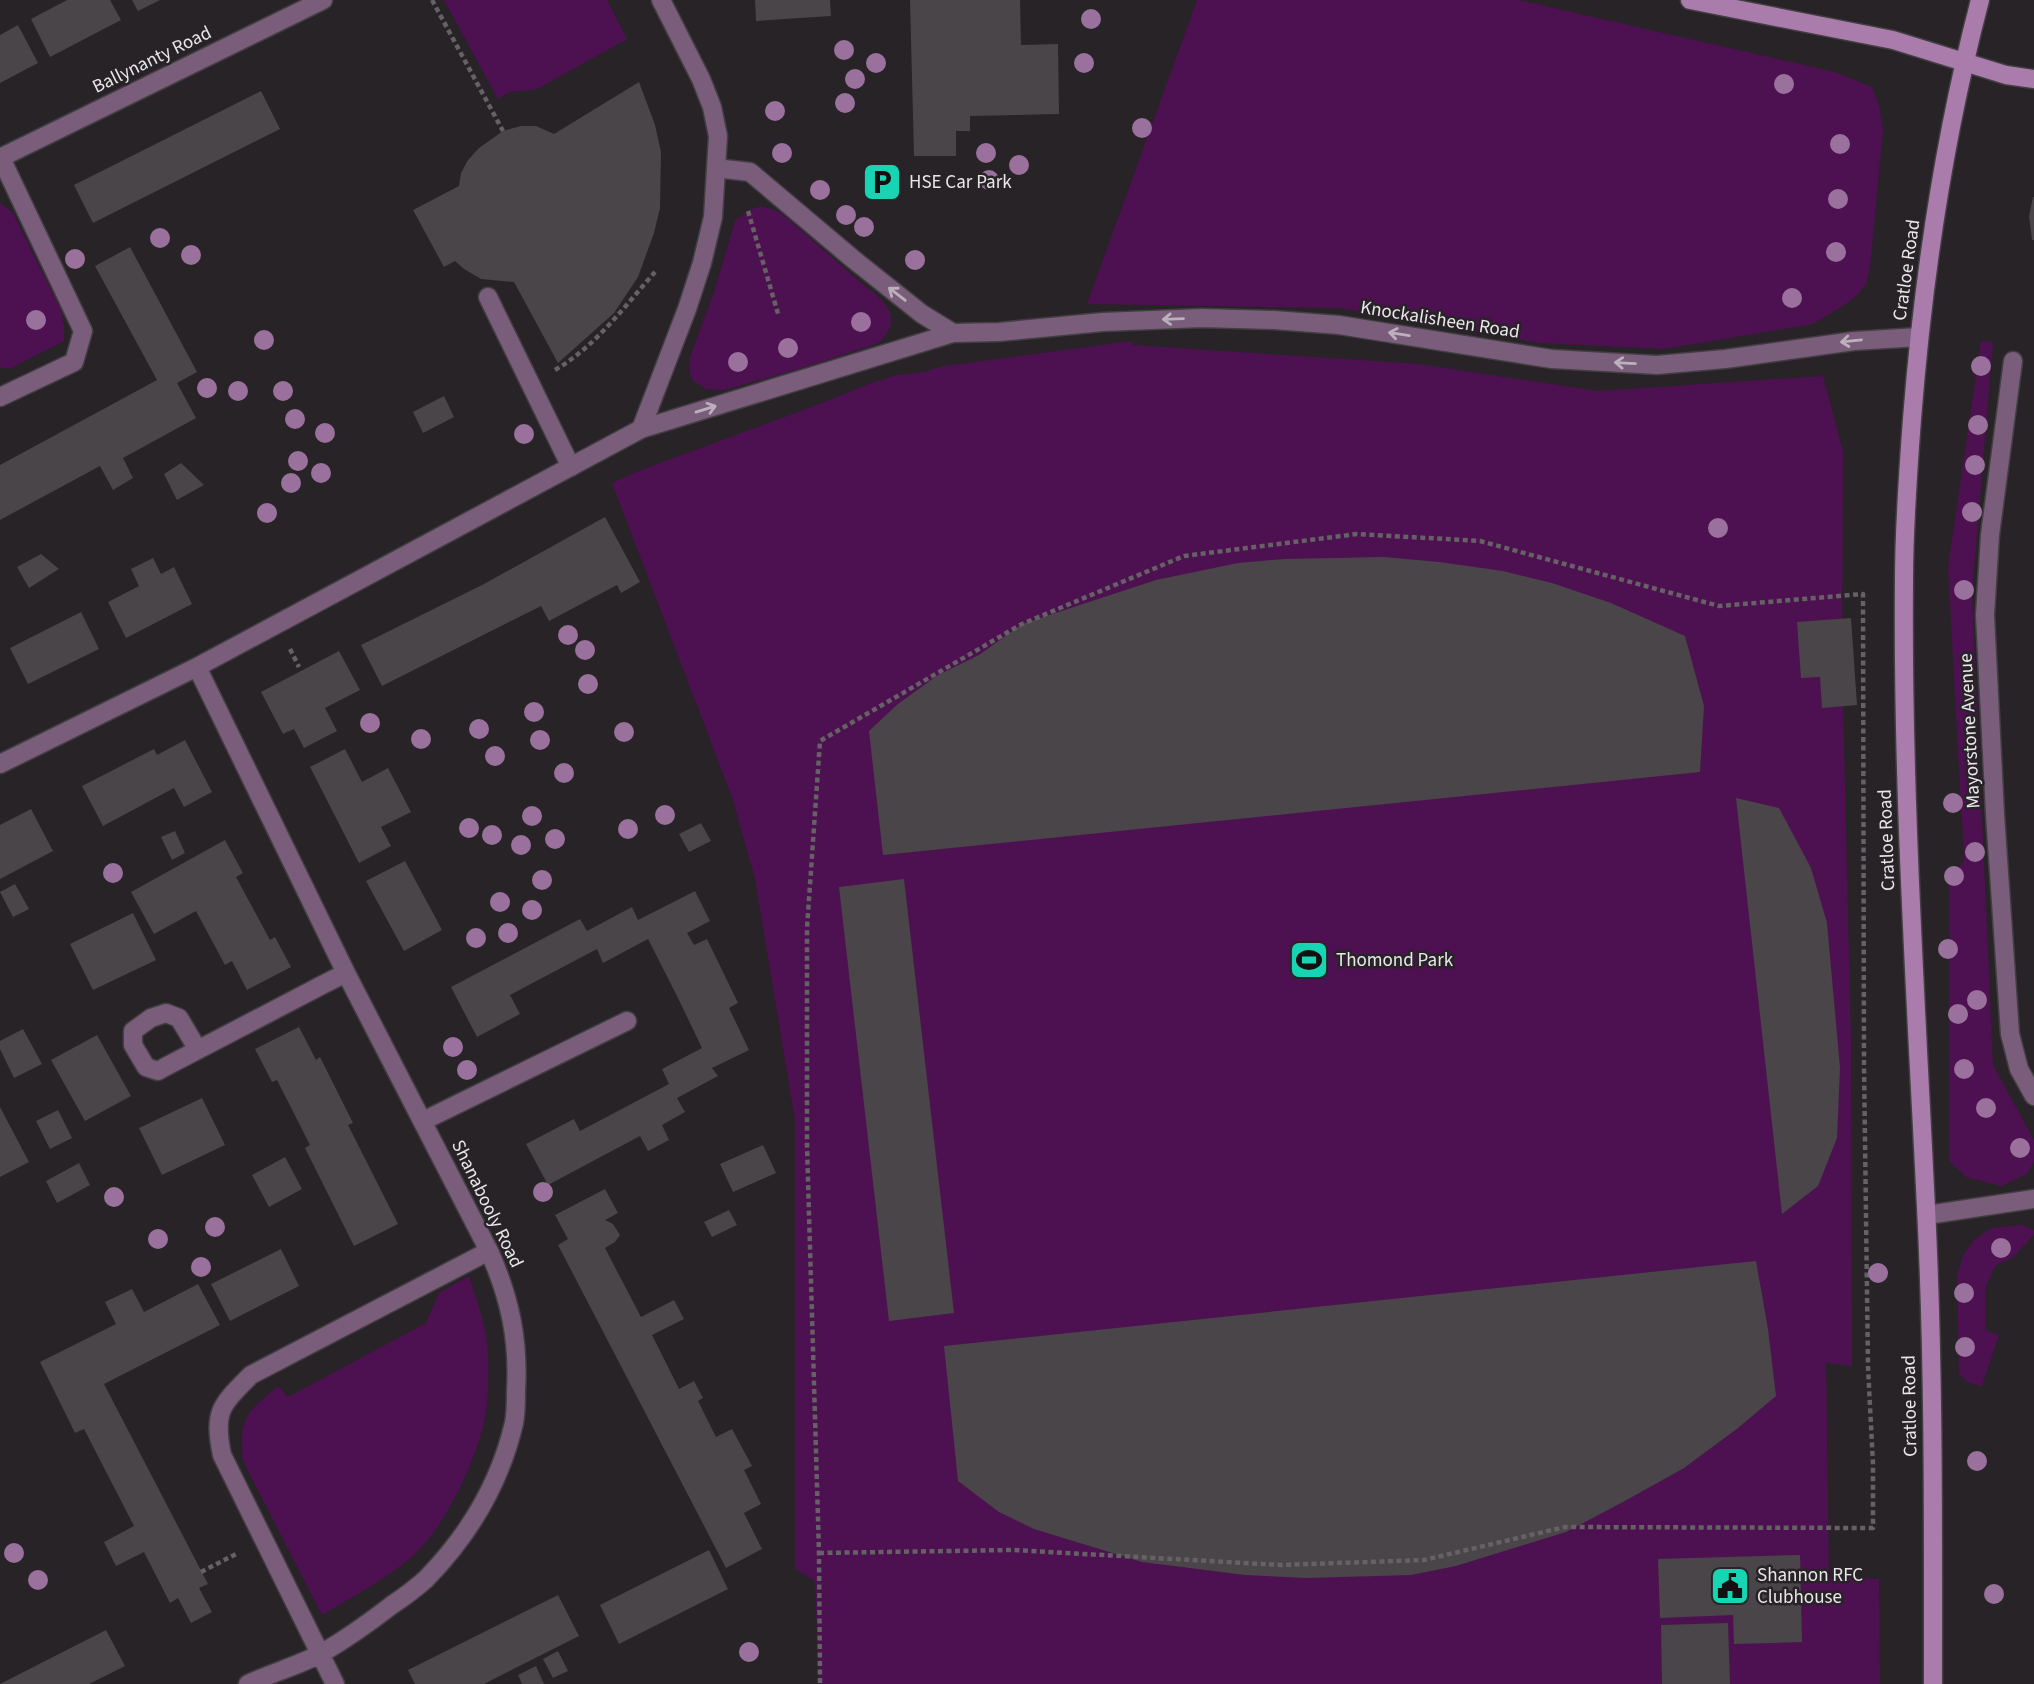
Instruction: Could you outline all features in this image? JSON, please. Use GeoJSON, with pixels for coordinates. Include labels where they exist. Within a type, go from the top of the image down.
{"type":"FeatureCollection","features":[{"type":"Feature","properties":{"kind":"main road"},"geometry":{"type":"LineString","coordinates":[[1690,0],[1893,40],[2006,75],[2034,79]]}},
{"type":"Feature","properties":{"kind":"main road","name":"Cratloe Road"},"geometry":{"type":"LineString","coordinates":[[1933,1684],[1927,1215],[1910,896],[1903,576],[1919,337],[1945,156],[1964,61],[1980,0]]}},
{"type":"Feature","properties":{"kind":"street","name":"Ballynanty Road"},"geometry":{"type":"LineString","coordinates":[[1,158],[323,0]]}},
{"type":"Feature","properties":{"kind":"street"},"geometry":{"type":"LineString","coordinates":[[641,429],[702,263],[713,217],[718,136],[712,107],[701,79],[661,0]]}},
{"type":"Feature","properties":{"kind":"street"},"geometry":{"type":"LineString","coordinates":[[0,397],[74,362],[83,331],[1,158]]}},
{"type":"Feature","properties":{"kind":"street"},"geometry":{"type":"LineString","coordinates":[[716,168],[750,172],[922,314],[953,333]]}},
{"type":"Feature","properties":{"kind":"street"},"geometry":{"type":"LineString","coordinates":[[488,297],[572,467]]}},
{"type":"Feature","properties":{"kind":"street","name":"Knockalisheen Road"},"geometry":{"type":"LineString","coordinates":[[0,764],[197,667],[641,429],[953,333],[1190,318],[1274,320],[1339,325],[1552,359],[1657,365],[1725,359],[1854,341],[1919,337]]}},
{"type":"Feature","properties":{"kind":"street","name":"Mayorstone Avenue"},"geometry":{"type":"LineString","coordinates":[[2013,361],[1990,535],[1985,615],[1994,814],[2010,1034],[2019,1069],[2034,1096]]}},
{"type":"Feature","properties":{"kind":"street","name":"Shanabooly Road"},"geometry":{"type":"LineString","coordinates":[[197,667],[346,973],[489,1251],[501,1277],[509,1306],[518,1362],[514,1421],[483,1506],[463,1535],[424,1580],[363,1627],[320,1654],[248,1684]]}},
{"type":"Feature","properties":{"kind":"street"},"geometry":{"type":"LineString","coordinates":[[198,1050],[346,973]]}},
{"type":"Feature","properties":{"kind":"street"},"geometry":{"type":"LineString","coordinates":[[423,1121],[628,1021]]}},
{"type":"Feature","properties":{"kind":"street"},"geometry":{"type":"LineString","coordinates":[[1927,1215],[2034,1199]]}},
{"type":"Feature","properties":{"kind":"street"},"geometry":{"type":"LineString","coordinates":[[335,1684],[222,1455],[218,1435],[219,1415],[226,1399],[251,1376],[489,1251]]}},
{"type":"Feature","properties":{"kind":"path"},"geometry":{"type":"LineString","coordinates":[[432,0],[503,131]]}},
{"type":"Feature","properties":{"kind":"path"},"geometry":{"type":"LineString","coordinates":[[750,172],[748,214],[779,317]]}},
{"type":"Feature","properties":{"kind":"path"},"geometry":{"type":"LineString","coordinates":[[530,382],[568,362],[592,343],[655,272]]}},
{"type":"Feature","properties":{"kind":"path"},"geometry":{"type":"LineString","coordinates":[[819,1553],[1013,1550],[1281,1565],[1424,1560],[1565,1527],[1873,1528],[1864,1065],[1864,594],[1719,606],[1480,541],[1357,534],[1184,556],[1021,624],[820,741],[807,928],[807,1146],[819,1553],[820,1684]]}},
{"type":"Feature","properties":{"kind":"path"},"geometry":{"type":"LineString","coordinates":[[201,1572],[264,1540]]}},
{"type":"Feature","properties":{"kind":"shaded area"},"geometry":{"type":"Polygon","coordinates":[[[444,0],[607,0],[627,39],[537,89],[509,92],[498,99],[444,0]]]}},
{"type":"Feature","properties":{"kind":"shaded area"},"geometry":{"type":"Polygon","coordinates":[[[1197,0],[1518,0],[1835,72],[1872,87],[1883,130],[1870,267],[1866,284],[1849,302],[1813,324],[1664,349],[1540,343],[1340,308],[1087,304],[1197,0]]]}},
{"type":"Feature","properties":{"kind":"shaded area"},"geometry":{"type":"Polygon","coordinates":[[[0,203],[13,213],[61,310],[64,326],[64,341],[11,368],[0,368],[0,203]]]}},
{"type":"Feature","properties":{"kind":"shaded area"},"geometry":{"type":"Polygon","coordinates":[[[761,206],[780,212],[882,300],[890,313],[890,328],[879,343],[724,390],[706,389],[693,381],[689,360],[714,292],[735,221],[749,210],[761,206]]]}},
{"type":"Feature","properties":{"kind":"shaded area","name":"Thomond Park"},"geometry":{"type":"Polygon","coordinates":[[[1132,341],[1133,345],[1419,364],[1598,391],[1823,376],[1843,451],[1842,656],[1851,1041],[1852,1366],[1826,1363],[1829,1575],[1879,1579],[1880,1684],[819,1684],[815,1581],[795,1569],[795,1121],[755,879],[732,797],[612,483],[897,375],[944,366],[1132,341]]]}},
{"type":"Feature","properties":{"kind":"shaded area"},"geometry":{"type":"Polygon","coordinates":[[[1981,341],[1993,342],[1972,594],[1993,1065],[2034,1140],[2034,1162],[2027,1174],[2001,1186],[1966,1177],[1949,1161],[1949,883],[1964,860],[1948,567],[1981,341]]]}},
{"type":"Feature","properties":{"kind":"shaded area"},"geometry":{"type":"Polygon","coordinates":[[[2022,1225],[2034,1230],[2034,1235],[2013,1257],[1995,1266],[1985,1289],[1985,1330],[1999,1335],[1982,1386],[1969,1383],[1959,1374],[1957,1276],[1963,1255],[1974,1240],[1991,1228],[2022,1225]]]}},
{"type":"Feature","properties":{"kind":"shaded area"},"geometry":{"type":"Polygon","coordinates":[[[469,1276],[486,1334],[488,1395],[482,1429],[469,1468],[439,1525],[415,1554],[381,1579],[322,1615],[243,1461],[242,1435],[247,1417],[278,1386],[288,1397],[426,1323],[439,1293],[469,1276]]]}},
{"type":"Feature","properties":{"kind":"building"},"geometry":{"type":"Polygon","coordinates":[[[67,0],[110,0],[121,20],[50,57],[31,19],[67,0]]]}},
{"type":"Feature","properties":{"kind":"building"},"geometry":{"type":"Polygon","coordinates":[[[132,0],[160,0],[138,11],[132,0]]]}},
{"type":"Feature","properties":{"kind":"building"},"geometry":{"type":"Polygon","coordinates":[[[755,0],[830,0],[831,16],[756,21],[755,0]]]}},
{"type":"Feature","properties":{"kind":"building"},"geometry":{"type":"Polygon","coordinates":[[[910,0],[1020,0],[1021,45],[1058,44],[1059,114],[970,116],[970,131],[956,131],[956,156],[914,156],[910,0]]]}},
{"type":"Feature","properties":{"kind":"building"},"geometry":{"type":"Polygon","coordinates":[[[18,25],[38,63],[0,83],[0,35],[18,25]]]}},
{"type":"Feature","properties":{"kind":"building"},"geometry":{"type":"Polygon","coordinates":[[[639,82],[655,125],[661,152],[660,208],[654,233],[638,277],[614,313],[558,363],[514,282],[481,279],[455,261],[444,267],[413,210],[459,186],[461,173],[468,160],[479,148],[503,131],[521,126],[536,126],[554,134],[639,82]]]}},
{"type":"Feature","properties":{"kind":"building"},"geometry":{"type":"Polygon","coordinates":[[[261,91],[280,129],[93,223],[74,185],[261,91]]]}},
{"type":"Feature","properties":{"kind":"building"},"geometry":{"type":"Polygon","coordinates":[[[2033,197],[2034,240],[2032,240],[2029,216],[2033,197]]]}},
{"type":"Feature","properties":{"kind":"building"},"geometry":{"type":"Polygon","coordinates":[[[130,247],[197,372],[177,383],[196,418],[123,458],[133,478],[113,490],[100,466],[0,520],[0,465],[157,380],[95,266],[130,247]]]}},
{"type":"Feature","properties":{"kind":"building"},"geometry":{"type":"Polygon","coordinates":[[[444,396],[454,417],[423,433],[413,412],[444,396]]]}},
{"type":"Feature","properties":{"kind":"building"},"geometry":{"type":"Polygon","coordinates":[[[181,463],[204,485],[177,500],[164,474],[181,463]]]}},
{"type":"Feature","properties":{"kind":"building"},"geometry":{"type":"Polygon","coordinates":[[[605,517],[640,582],[621,593],[617,585],[549,621],[541,606],[382,686],[361,645],[484,584],[605,517]]]}},
{"type":"Feature","properties":{"kind":"building"},"geometry":{"type":"Polygon","coordinates":[[[41,554],[59,569],[29,588],[17,567],[41,554]]]}},
{"type":"Feature","properties":{"kind":"building"},"geometry":{"type":"Polygon","coordinates":[[[1384,557],[1503,571],[1552,583],[1611,603],[1685,636],[1704,706],[1700,772],[883,855],[869,731],[898,704],[938,675],[979,655],[1022,624],[1156,580],[1238,563],[1284,559],[1384,557]]]}},
{"type":"Feature","properties":{"kind":"building"},"geometry":{"type":"Polygon","coordinates":[[[153,558],[161,574],[174,567],[192,604],[126,638],[108,602],[139,586],[131,569],[153,558]]]}},
{"type":"Feature","properties":{"kind":"building"},"geometry":{"type":"Polygon","coordinates":[[[81,612],[99,649],[28,684],[10,648],[81,612]]]}},
{"type":"Feature","properties":{"kind":"building"},"geometry":{"type":"Polygon","coordinates":[[[1851,618],[1857,705],[1822,708],[1820,677],[1801,678],[1797,622],[1851,618]]]}},
{"type":"Feature","properties":{"kind":"building"},"geometry":{"type":"Polygon","coordinates":[[[339,651],[360,690],[325,708],[337,731],[304,748],[294,729],[283,734],[261,692],[339,651]]]}},
{"type":"Feature","properties":{"kind":"building"},"geometry":{"type":"Polygon","coordinates":[[[185,740],[212,792],[184,807],[174,788],[103,826],[82,786],[154,749],[157,755],[185,740]]]}},
{"type":"Feature","properties":{"kind":"building"},"geometry":{"type":"Polygon","coordinates":[[[345,749],[362,782],[388,768],[411,812],[381,827],[391,846],[359,863],[310,767],[345,749]]]}},
{"type":"Feature","properties":{"kind":"building"},"geometry":{"type":"Polygon","coordinates":[[[1736,798],[1779,808],[1811,868],[1827,923],[1840,1068],[1837,1138],[1818,1186],[1782,1214],[1736,798]]]}},
{"type":"Feature","properties":{"kind":"building"},"geometry":{"type":"Polygon","coordinates":[[[31,809],[53,851],[0,879],[0,825],[31,809]]]}},
{"type":"Feature","properties":{"kind":"building"},"geometry":{"type":"Polygon","coordinates":[[[701,823],[711,841],[689,852],[679,834],[701,823]]]}},
{"type":"Feature","properties":{"kind":"building"},"geometry":{"type":"Polygon","coordinates":[[[175,831],[185,853],[172,860],[161,837],[175,831]]]}},
{"type":"Feature","properties":{"kind":"building"},"geometry":{"type":"Polygon","coordinates":[[[225,840],[243,873],[236,877],[270,940],[275,937],[291,967],[247,990],[232,961],[225,965],[196,911],[154,934],[131,892],[225,840]]]}},
{"type":"Feature","properties":{"kind":"building"},"geometry":{"type":"Polygon","coordinates":[[[405,861],[442,930],[404,951],[366,881],[405,861]]]}},
{"type":"Feature","properties":{"kind":"building"},"geometry":{"type":"Polygon","coordinates":[[[904,879],[954,1313],[889,1321],[839,887],[904,879]]]}},
{"type":"Feature","properties":{"kind":"building"},"geometry":{"type":"Polygon","coordinates":[[[15,884],[29,909],[13,917],[0,892],[15,884]]]}},
{"type":"Feature","properties":{"kind":"building"},"geometry":{"type":"Polygon","coordinates":[[[695,891],[710,921],[687,933],[694,945],[707,939],[738,1003],[729,1008],[749,1050],[712,1068],[718,1076],[677,1098],[685,1112],[662,1125],[669,1140],[648,1151],[640,1136],[548,1185],[526,1144],[574,1119],[580,1131],[669,1084],[662,1069],[702,1048],[677,996],[648,939],[603,963],[597,949],[510,995],[520,1014],[477,1037],[451,987],[580,919],[587,931],[632,907],[638,920],[695,891]]]}},
{"type":"Feature","properties":{"kind":"building"},"geometry":{"type":"Polygon","coordinates":[[[133,913],[156,960],[93,990],[70,944],[133,913]]]}},
{"type":"Feature","properties":{"kind":"building"},"geometry":{"type":"Polygon","coordinates":[[[299,1027],[316,1060],[320,1057],[353,1123],[348,1125],[398,1224],[354,1246],[305,1148],[310,1145],[277,1080],[272,1082],[255,1049],[299,1027]]]}},
{"type":"Feature","properties":{"kind":"building"},"geometry":{"type":"Polygon","coordinates":[[[23,1029],[42,1064],[14,1078],[0,1049],[0,1041],[23,1029]]]}},
{"type":"Feature","properties":{"kind":"building"},"geometry":{"type":"Polygon","coordinates":[[[97,1035],[131,1096],[85,1121],[51,1060],[97,1035]]]}},
{"type":"Feature","properties":{"kind":"building"},"geometry":{"type":"Polygon","coordinates":[[[202,1098],[225,1145],[162,1175],[139,1128],[202,1098]]]}},
{"type":"Feature","properties":{"kind":"building"},"geometry":{"type":"Polygon","coordinates":[[[0,1107],[29,1162],[0,1177],[0,1107]]]}},
{"type":"Feature","properties":{"kind":"building"},"geometry":{"type":"Polygon","coordinates":[[[58,1110],[72,1138],[50,1149],[36,1121],[58,1110]]]}},
{"type":"Feature","properties":{"kind":"building"},"geometry":{"type":"Polygon","coordinates":[[[763,1145],[776,1173],[733,1192],[720,1164],[763,1145]]]}},
{"type":"Feature","properties":{"kind":"building"},"geometry":{"type":"Polygon","coordinates":[[[285,1157],[302,1189],[269,1207],[252,1175],[285,1157]]]}},
{"type":"Feature","properties":{"kind":"building"},"geometry":{"type":"Polygon","coordinates":[[[79,1163],[90,1185],[57,1203],[46,1181],[79,1163]]]}},
{"type":"Feature","properties":{"kind":"building"},"geometry":{"type":"Polygon","coordinates":[[[605,1189],[618,1213],[605,1220],[613,1224],[620,1235],[605,1248],[641,1317],[674,1300],[684,1319],[652,1335],[679,1389],[694,1381],[703,1398],[698,1401],[716,1437],[732,1429],[752,1466],[744,1470],[761,1504],[744,1513],[762,1549],[726,1568],[558,1245],[568,1239],[555,1215],[605,1189]]]}},
{"type":"Feature","properties":{"kind":"building"},"geometry":{"type":"Polygon","coordinates":[[[729,1210],[737,1225],[712,1237],[704,1222],[729,1210]]]}},
{"type":"Feature","properties":{"kind":"building"},"geometry":{"type":"Polygon","coordinates":[[[281,1249],[299,1286],[230,1321],[211,1284],[281,1249]]]}},
{"type":"Feature","properties":{"kind":"building"},"geometry":{"type":"Polygon","coordinates":[[[1756,1261],[1776,1396],[1684,1468],[1623,1502],[1566,1532],[1456,1566],[1411,1575],[1306,1578],[1245,1575],[1142,1562],[1034,1529],[999,1512],[958,1481],[944,1346],[1756,1261]]]}},
{"type":"Feature","properties":{"kind":"building"},"geometry":{"type":"Polygon","coordinates":[[[198,1284],[220,1325],[104,1384],[208,1584],[199,1588],[212,1612],[191,1623],[178,1598],[170,1603],[144,1552],[116,1566],[104,1542],[134,1526],[84,1429],[75,1433],[40,1362],[116,1324],[105,1302],[132,1289],[144,1312],[198,1284]]]}},
{"type":"Feature","properties":{"kind":"building"},"geometry":{"type":"Polygon","coordinates":[[[709,1550],[728,1589],[619,1644],[600,1605],[709,1550]]]}},
{"type":"Feature","properties":{"kind":"building","name":"Shannon RFC Clubhouse"},"geometry":{"type":"Polygon","coordinates":[[[1800,1555],[1802,1642],[1734,1644],[1733,1615],[1660,1618],[1658,1559],[1800,1555]]]}},
{"type":"Feature","properties":{"kind":"building"},"geometry":{"type":"Polygon","coordinates":[[[558,1595],[579,1636],[484,1684],[415,1684],[408,1670],[558,1595]]]}},
{"type":"Feature","properties":{"kind":"building"},"geometry":{"type":"Polygon","coordinates":[[[1728,1623],[1730,1684],[1662,1684],[1661,1625],[1728,1623]]]}},
{"type":"Feature","properties":{"kind":"building"},"geometry":{"type":"Polygon","coordinates":[[[106,1630],[125,1666],[89,1684],[0,1684],[106,1630]]]}},
{"type":"Feature","properties":{"kind":"building"},"geometry":{"type":"Polygon","coordinates":[[[558,1651],[568,1671],[553,1678],[543,1659],[558,1651]]]}},
{"type":"Feature","properties":{"kind":"building"},"geometry":{"type":"Polygon","coordinates":[[[536,1666],[544,1684],[522,1684],[518,1675],[536,1666]]]}},
{"type":"Feature","properties":{"kind":"place","name":"HSE Car Park"},"geometry":{"type":"Point","coordinates":[882,182]}},
{"type":"Feature","properties":{"kind":"place","name":"Thomond Park"},"geometry":{"type":"Point","coordinates":[1309,960]}},
{"type":"Feature","properties":{"kind":"place","name":"Shannon RFC Clubhouse"},"geometry":{"type":"Point","coordinates":[1730,1586]}}]}
